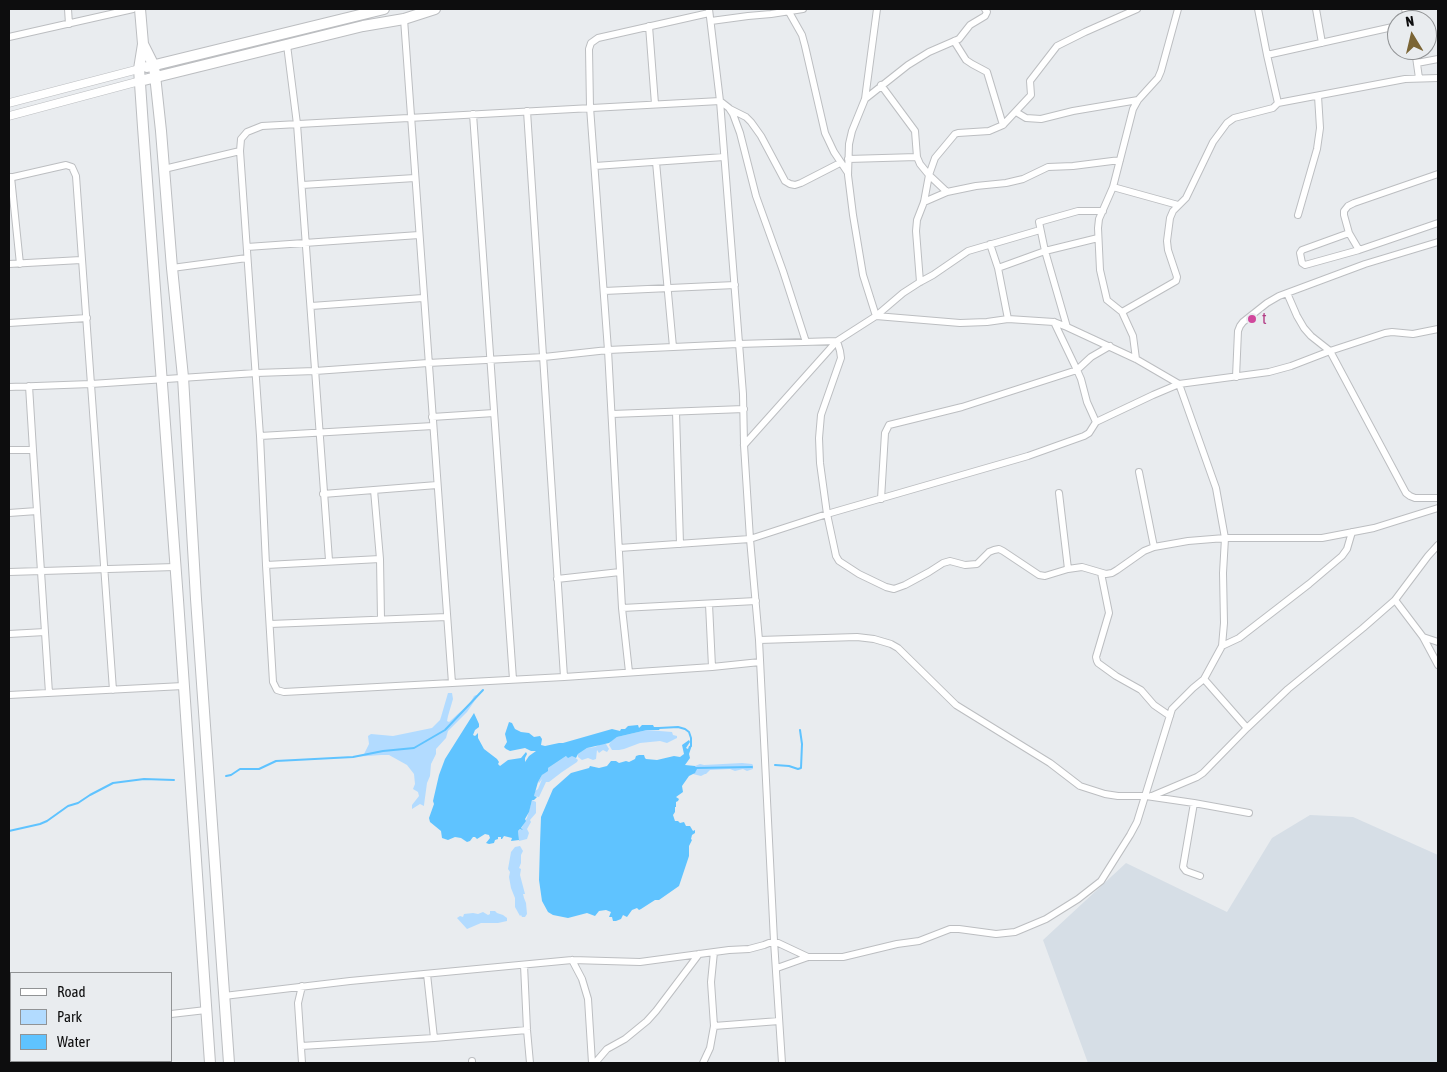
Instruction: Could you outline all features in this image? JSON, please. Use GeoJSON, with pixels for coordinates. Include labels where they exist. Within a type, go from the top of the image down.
{"type":"FeatureCollection","features":[{"type":"Feature","properties":{"kind":"main road"},"geometry":{"type":"LineString","coordinates":[[140,9],[143,44],[139,69],[210,1063]]}},
{"type":"Feature","properties":{"kind":"main road"},"geometry":{"type":"LineString","coordinates":[[139,69],[351,16],[354,12],[384,9]]}},
{"type":"Feature","properties":{"kind":"main road"},"geometry":{"type":"LineString","coordinates":[[140,81],[363,26],[404,19],[435,9]]}},
{"type":"Feature","properties":{"kind":"main road"},"geometry":{"type":"LineString","coordinates":[[143,44],[154,66],[156,77],[183,377],[196,599],[229,1063]]}},
{"type":"Feature","properties":{"kind":"main road"},"geometry":{"type":"LineString","coordinates":[[178,600],[196,599]]}},
{"type":"Feature","properties":{"kind":"street"},"geometry":{"type":"LineString","coordinates":[[68,9],[69,24]]}},
{"type":"Feature","properties":{"kind":"street"},"geometry":{"type":"LineString","coordinates":[[9,28],[9,37],[132,9]]}},
{"type":"Feature","properties":{"kind":"street"},"geometry":{"type":"LineString","coordinates":[[711,21],[766,12],[790,12],[803,9]]}},
{"type":"Feature","properties":{"kind":"street"},"geometry":{"type":"LineString","coordinates":[[876,316],[863,274],[853,215],[848,159],[852,131],[865,99],[877,9]]}},
{"type":"Feature","properties":{"kind":"street"},"geometry":{"type":"LineString","coordinates":[[865,99],[908,65],[962,36],[970,25],[985,16],[987,12],[984,9]]}},
{"type":"Feature","properties":{"kind":"street"},"geometry":{"type":"LineString","coordinates":[[920,282],[916,231],[917,220],[924,202],[929,175],[935,158],[955,134],[989,131],[1003,125],[1032,95],[1030,81],[1057,46],[1137,9]]}},
{"type":"Feature","properties":{"kind":"street"},"geometry":{"type":"LineString","coordinates":[[1136,359],[1132,336],[1122,312],[1107,300],[1100,270],[1098,228],[1120,160],[1133,109],[1138,100],[1158,78],[1178,9]]}},
{"type":"Feature","properties":{"kind":"street"},"geometry":{"type":"LineString","coordinates":[[1122,312],[1176,281],[1167,241],[1170,218],[1173,211],[1186,198],[1213,142],[1227,123],[1234,118],[1274,108],[1278,102],[1258,9]]}},
{"type":"Feature","properties":{"kind":"street"},"geometry":{"type":"LineString","coordinates":[[1316,9],[1322,43]]}},
{"type":"Feature","properties":{"kind":"street"},"geometry":{"type":"LineString","coordinates":[[629,672],[622,608],[612,414],[590,108],[588,49],[591,43],[598,38],[709,11],[720,102],[744,409],[744,444],[759,640],[782,1063]]}},
{"type":"Feature","properties":{"kind":"street"},"geometry":{"type":"LineString","coordinates":[[790,12],[802,35],[825,133],[840,163],[848,174]]}},
{"type":"Feature","properties":{"kind":"street"},"geometry":{"type":"LineString","coordinates":[[404,19],[452,683]]}},
{"type":"Feature","properties":{"kind":"street"},"geometry":{"type":"LineString","coordinates":[[649,26],[655,104]]}},
{"type":"Feature","properties":{"kind":"street"},"geometry":{"type":"LineString","coordinates":[[1267,55],[1387,28]]}},
{"type":"Feature","properties":{"kind":"street"},"geometry":{"type":"LineString","coordinates":[[954,41],[966,60],[986,72],[1003,125]]}},
{"type":"Feature","properties":{"kind":"street"},"geometry":{"type":"LineString","coordinates":[[287,45],[297,124],[302,185],[329,560]]}},
{"type":"Feature","properties":{"kind":"street"},"geometry":{"type":"LineString","coordinates":[[1417,63],[1438,59]]}},
{"type":"Feature","properties":{"kind":"street"},"geometry":{"type":"LineString","coordinates":[[1417,60],[1419,78]]}},
{"type":"Feature","properties":{"kind":"street"},"geometry":{"type":"LineString","coordinates":[[9,103],[139,69]]}},
{"type":"Feature","properties":{"kind":"street"},"geometry":{"type":"LineString","coordinates":[[1278,102],[1406,79],[1438,78]]}},
{"type":"Feature","properties":{"kind":"street"},"geometry":{"type":"LineString","coordinates":[[9,116],[140,81]]}},
{"type":"Feature","properties":{"kind":"street"},"geometry":{"type":"LineString","coordinates":[[881,85],[915,131],[917,157],[920,164],[947,192]]}},
{"type":"Feature","properties":{"kind":"street"},"geometry":{"type":"LineString","coordinates":[[1298,215],[1317,149],[1320,128],[1318,96]]}},
{"type":"Feature","properties":{"kind":"street"},"geometry":{"type":"LineString","coordinates":[[1016,112],[1026,118],[1040,119],[1138,100]]}},
{"type":"Feature","properties":{"kind":"street"},"geometry":{"type":"LineString","coordinates":[[760,662],[513,680],[284,692],[277,690],[273,682],[260,436],[240,151],[241,139],[247,132],[262,126],[720,102],[751,122],[761,136],[785,181],[790,184],[802,183],[840,163]]}},
{"type":"Feature","properties":{"kind":"street"},"geometry":{"type":"LineString","coordinates":[[729,108],[740,133],[756,196],[806,342]]}},
{"type":"Feature","properties":{"kind":"street"},"geometry":{"type":"LineString","coordinates":[[527,111],[564,677]]}},
{"type":"Feature","properties":{"kind":"street"},"geometry":{"type":"LineString","coordinates":[[473,114],[513,680]]}},
{"type":"Feature","properties":{"kind":"street"},"geometry":{"type":"LineString","coordinates":[[164,169],[240,151]]}},
{"type":"Feature","properties":{"kind":"street"},"geometry":{"type":"LineString","coordinates":[[848,159],[917,157]]}},
{"type":"Feature","properties":{"kind":"street"},"geometry":{"type":"LineString","coordinates":[[595,166],[724,158]]}},
{"type":"Feature","properties":{"kind":"street"},"geometry":{"type":"LineString","coordinates":[[924,202],[947,192],[1023,179],[1048,167],[1120,160]]}},
{"type":"Feature","properties":{"kind":"street"},"geometry":{"type":"LineString","coordinates":[[656,162],[673,347]]}},
{"type":"Feature","properties":{"kind":"street"},"geometry":{"type":"LineString","coordinates":[[20,264],[10,178],[66,164],[72,167],[76,176],[112,690]]}},
{"type":"Feature","properties":{"kind":"street"},"geometry":{"type":"LineString","coordinates":[[1359,250],[1350,233],[1344,210],[1348,206],[1438,174]]}},
{"type":"Feature","properties":{"kind":"street"},"geometry":{"type":"LineString","coordinates":[[302,185],[414,178]]}},
{"type":"Feature","properties":{"kind":"street"},"geometry":{"type":"LineString","coordinates":[[1112,187],[1178,205]]}},
{"type":"Feature","properties":{"kind":"street"},"geometry":{"type":"LineString","coordinates":[[1068,327],[1040,230],[1040,221],[1078,211],[1102,211]]}},
{"type":"Feature","properties":{"kind":"street"},"geometry":{"type":"LineString","coordinates":[[1350,233],[1302,250],[1300,253],[1302,263],[1305,265],[1359,250],[1438,223]]}},
{"type":"Feature","properties":{"kind":"street"},"geometry":{"type":"LineString","coordinates":[[744,444],[838,341],[876,316],[903,293],[933,275],[968,250],[1040,230]]}},
{"type":"Feature","properties":{"kind":"street"},"geometry":{"type":"LineString","coordinates":[[246,247],[419,235]]}},
{"type":"Feature","properties":{"kind":"street"},"geometry":{"type":"LineString","coordinates":[[998,268],[1046,251],[1098,238]]}},
{"type":"Feature","properties":{"kind":"street"},"geometry":{"type":"LineString","coordinates":[[1236,377],[1238,331],[1240,326],[1267,302],[1365,264],[1438,242]]}},
{"type":"Feature","properties":{"kind":"street"},"geometry":{"type":"LineString","coordinates":[[990,244],[998,268],[1008,319]]}},
{"type":"Feature","properties":{"kind":"street"},"geometry":{"type":"LineString","coordinates":[[172,268],[248,258]]}},
{"type":"Feature","properties":{"kind":"street"},"geometry":{"type":"LineString","coordinates":[[9,264],[82,260]]}},
{"type":"Feature","properties":{"kind":"street"},"geometry":{"type":"LineString","coordinates":[[604,291],[734,285]]}},
{"type":"Feature","properties":{"kind":"street"},"geometry":{"type":"LineString","coordinates":[[1287,293],[1304,328],[1330,351],[1406,493],[1415,498],[1438,498]]}},
{"type":"Feature","properties":{"kind":"street"},"geometry":{"type":"LineString","coordinates":[[311,306],[423,298]]}},
{"type":"Feature","properties":{"kind":"street"},"geometry":{"type":"LineString","coordinates":[[224,996],[302,986],[572,960],[640,962],[749,949],[774,941],[808,956],[842,957],[925,939],[950,929],[996,934],[1015,932],[1046,919],[1102,881],[1130,836],[1148,797],[1170,716],[1175,705],[1204,679],[1222,646],[1225,538],[1216,488],[1179,384],[1110,346],[1054,322],[1008,319],[960,323],[876,316]]}},
{"type":"Feature","properties":{"kind":"street"},"geometry":{"type":"LineString","coordinates":[[9,323],[87,318]]}},
{"type":"Feature","properties":{"kind":"street"},"geometry":{"type":"LineString","coordinates":[[1054,322],[1081,379],[1087,402],[1096,422]]}},
{"type":"Feature","properties":{"kind":"street"},"geometry":{"type":"LineString","coordinates":[[619,548],[750,539],[827,514],[1028,456],[1084,436],[1089,433],[1096,422],[1153,394],[1179,384],[1269,372],[1385,333],[1412,334],[1438,329]]}},
{"type":"Feature","properties":{"kind":"street"},"geometry":{"type":"LineString","coordinates":[[9,387],[91,384],[161,378],[544,357],[608,350],[838,341]]}},
{"type":"Feature","properties":{"kind":"street"},"geometry":{"type":"LineString","coordinates":[[838,341],[841,358],[821,415],[819,427],[820,463],[827,514],[836,556],[839,561],[859,574],[886,587],[894,588],[905,585],[946,562],[965,565],[977,564],[989,552],[999,549],[1039,575],[1050,575],[1082,567],[1112,573],[1144,551],[1154,547],[1188,541],[1225,538],[1322,538],[1374,528],[1438,508]]}},
{"type":"Feature","properties":{"kind":"street"},"geometry":{"type":"LineString","coordinates":[[881,499],[885,433],[889,425],[962,407],[1077,370],[1092,357],[1110,346]]}},
{"type":"Feature","properties":{"kind":"street"},"geometry":{"type":"LineString","coordinates":[[29,386],[49,693]]}},
{"type":"Feature","properties":{"kind":"street"},"geometry":{"type":"LineString","coordinates":[[612,414],[744,409]]}},
{"type":"Feature","properties":{"kind":"street"},"geometry":{"type":"LineString","coordinates":[[676,412],[680,544]]}},
{"type":"Feature","properties":{"kind":"street"},"geometry":{"type":"LineString","coordinates":[[432,417],[494,413]]}},
{"type":"Feature","properties":{"kind":"street"},"geometry":{"type":"LineString","coordinates":[[260,436],[433,426]]}},
{"type":"Feature","properties":{"kind":"street"},"geometry":{"type":"LineString","coordinates":[[9,450],[33,450]]}},
{"type":"Feature","properties":{"kind":"street"},"geometry":{"type":"LineString","coordinates":[[1140,472],[1154,547]]}},
{"type":"Feature","properties":{"kind":"street"},"geometry":{"type":"LineString","coordinates":[[323,494],[437,485]]}},
{"type":"Feature","properties":{"kind":"street"},"geometry":{"type":"LineString","coordinates":[[374,490],[380,559],[381,620]]}},
{"type":"Feature","properties":{"kind":"street"},"geometry":{"type":"LineString","coordinates":[[1059,493],[1068,569]]}},
{"type":"Feature","properties":{"kind":"street"},"geometry":{"type":"LineString","coordinates":[[9,512],[37,511]]}},
{"type":"Feature","properties":{"kind":"street"},"geometry":{"type":"LineString","coordinates":[[1222,646],[1239,638],[1342,556],[1348,549],[1352,532]]}},
{"type":"Feature","properties":{"kind":"street"},"geometry":{"type":"LineString","coordinates":[[1148,797],[1203,773],[1288,689],[1396,600],[1432,550],[1438,545]]}},
{"type":"Feature","properties":{"kind":"street"},"geometry":{"type":"LineString","coordinates":[[266,565],[329,560],[380,559]]}},
{"type":"Feature","properties":{"kind":"street"},"geometry":{"type":"LineString","coordinates":[[9,572],[175,567]]}},
{"type":"Feature","properties":{"kind":"street"},"geometry":{"type":"LineString","coordinates":[[557,579],[620,572]]}},
{"type":"Feature","properties":{"kind":"street"},"geometry":{"type":"LineString","coordinates":[[1101,572],[1109,613],[1096,661],[1116,676],[1141,690],[1154,705],[1170,716]]}},
{"type":"Feature","properties":{"kind":"street"},"geometry":{"type":"LineString","coordinates":[[1396,600],[1422,637],[1438,665]]}},
{"type":"Feature","properties":{"kind":"street"},"geometry":{"type":"LineString","coordinates":[[622,608],[756,601]]}},
{"type":"Feature","properties":{"kind":"street"},"geometry":{"type":"LineString","coordinates":[[708,604],[712,667]]}},
{"type":"Feature","properties":{"kind":"street"},"geometry":{"type":"LineString","coordinates":[[270,624],[447,617]]}},
{"type":"Feature","properties":{"kind":"street"},"geometry":{"type":"LineString","coordinates":[[9,634],[45,632]]}},
{"type":"Feature","properties":{"kind":"street"},"geometry":{"type":"LineString","coordinates":[[759,640],[857,637],[891,644],[898,648],[956,705],[1050,763],[1080,786],[1105,794],[1194,802],[1249,813]]}},
{"type":"Feature","properties":{"kind":"street"},"geometry":{"type":"LineString","coordinates":[[1422,637],[1438,642]]}},
{"type":"Feature","properties":{"kind":"street"},"geometry":{"type":"LineString","coordinates":[[1204,679],[1247,728]]}},
{"type":"Feature","properties":{"kind":"street"},"geometry":{"type":"LineString","coordinates":[[9,696],[183,686]]}},
{"type":"Feature","properties":{"kind":"street"},"geometry":{"type":"LineString","coordinates":[[1194,802],[1183,867],[1186,871],[1200,876]]}},
{"type":"Feature","properties":{"kind":"street"},"geometry":{"type":"LineString","coordinates":[[703,1063],[710,1048],[714,1026],[711,982],[714,952]]}},
{"type":"Feature","properties":{"kind":"street"},"geometry":{"type":"LineString","coordinates":[[593,1063],[608,1049],[647,1021],[699,954]]}},
{"type":"Feature","properties":{"kind":"street"},"geometry":{"type":"LineString","coordinates":[[777,968],[808,956]]}},
{"type":"Feature","properties":{"kind":"street"},"geometry":{"type":"LineString","coordinates":[[572,960],[582,979],[588,999],[593,1063]]}},
{"type":"Feature","properties":{"kind":"street"},"geometry":{"type":"LineString","coordinates":[[524,965],[530,1063]]}},
{"type":"Feature","properties":{"kind":"street"},"geometry":{"type":"LineString","coordinates":[[427,974],[434,1038]]}},
{"type":"Feature","properties":{"kind":"street"},"geometry":{"type":"LineString","coordinates":[[302,986],[298,1003],[302,1063]]}},
{"type":"Feature","properties":{"kind":"street"},"geometry":{"type":"LineString","coordinates":[[172,1014],[206,1010]]}},
{"type":"Feature","properties":{"kind":"street"},"geometry":{"type":"LineString","coordinates":[[714,1026],[779,1021]]}},
{"type":"Feature","properties":{"kind":"street"},"geometry":{"type":"LineString","coordinates":[[301,1046],[527,1030]]}},
{"type":"Feature","properties":{"kind":"street"},"geometry":{"type":"LineString","coordinates":[[15,1063],[37,1062]]}},
{"type":"Feature","properties":{"kind":"shaded area"},"geometry":{"type":"Polygon","coordinates":[[[1310,815],[1353,817],[1438,855],[1438,1063],[1088,1063],[1043,940],[1126,863],[1227,912],[1272,838],[1310,815]]]}},
{"type":"Feature","properties":{"kind":"green space"},"geometry":{"type":"Polygon","coordinates":[[[448,693],[452,693],[453,699],[447,721],[449,722],[470,703],[474,696],[478,696],[467,712],[448,731],[446,738],[436,749],[427,783],[424,806],[420,804],[412,809],[412,805],[419,796],[418,792],[413,789],[415,784],[414,774],[407,765],[389,755],[353,757],[364,754],[369,744],[368,736],[371,734],[393,736],[432,728],[440,720],[448,693]]]}},
{"type":"Feature","properties":{"kind":"green space"},"geometry":{"type":"Polygon","coordinates":[[[647,730],[672,732],[677,738],[667,743],[660,741],[640,743],[619,750],[612,750],[609,745],[617,737],[647,730]]]}},
{"type":"Feature","properties":{"kind":"green space"},"geometry":{"type":"Polygon","coordinates":[[[606,744],[609,749],[607,752],[603,750],[599,753],[597,750],[596,759],[588,758],[582,760],[578,757],[578,754],[587,748],[606,744]]]}},
{"type":"Feature","properties":{"kind":"green space"},"geometry":{"type":"Polygon","coordinates":[[[566,756],[573,756],[578,760],[549,782],[546,782],[539,797],[534,796],[542,775],[548,768],[566,756]]]}},
{"type":"Feature","properties":{"kind":"green space"},"geometry":{"type":"Polygon","coordinates":[[[700,764],[752,764],[753,769],[747,771],[743,769],[735,771],[730,769],[710,770],[701,776],[693,774],[696,771],[695,766],[700,764]]]}},
{"type":"Feature","properties":{"kind":"green space"},"geometry":{"type":"Polygon","coordinates":[[[532,800],[536,802],[536,813],[530,820],[531,822],[527,829],[529,833],[527,839],[519,841],[518,831],[527,818],[532,800]]]}},
{"type":"Feature","properties":{"kind":"green space"},"geometry":{"type":"Polygon","coordinates":[[[520,846],[523,851],[519,868],[521,869],[520,875],[525,894],[523,894],[527,914],[525,917],[520,916],[515,907],[515,898],[511,888],[510,872],[508,869],[511,852],[515,847],[520,846]]]}},
{"type":"Feature","properties":{"kind":"green space"},"geometry":{"type":"Polygon","coordinates":[[[490,911],[503,915],[507,918],[507,921],[481,923],[467,929],[457,918],[463,917],[464,914],[483,912],[488,915],[490,911]]]}},
{"type":"Feature","properties":{"kind":"water"},"geometry":{"type":"Polygon","coordinates":[[[474,713],[479,727],[473,735],[475,736],[478,733],[478,738],[484,749],[497,759],[500,766],[508,760],[521,758],[526,752],[525,762],[536,751],[525,748],[510,751],[504,747],[507,742],[505,734],[509,722],[512,723],[515,729],[521,732],[529,733],[534,737],[540,736],[542,739],[541,745],[545,746],[563,743],[612,729],[620,731],[628,726],[638,725],[639,728],[642,725],[653,725],[654,727],[661,727],[659,730],[647,730],[617,737],[609,743],[587,748],[578,754],[576,758],[572,756],[568,758],[566,756],[548,768],[548,771],[542,775],[538,782],[534,796],[537,797],[532,800],[525,819],[526,821],[521,828],[523,830],[520,829],[518,831],[519,840],[511,841],[512,838],[504,836],[502,839],[498,837],[494,843],[489,844],[486,843],[490,838],[489,835],[485,834],[477,839],[473,837],[467,842],[455,837],[448,840],[442,838],[441,831],[430,822],[429,818],[434,804],[439,775],[445,759],[474,713]]]}},
{"type":"Feature","properties":{"kind":"water"},"geometry":{"type":"Polygon","coordinates":[[[689,740],[690,742],[686,748],[688,749],[692,745],[689,754],[690,758],[685,765],[695,766],[697,769],[682,786],[683,792],[676,797],[679,799],[676,802],[673,815],[675,821],[684,822],[686,826],[690,826],[693,831],[695,830],[695,833],[692,835],[689,856],[679,886],[659,900],[655,900],[639,910],[637,908],[632,910],[627,917],[623,915],[621,919],[616,921],[609,917],[611,912],[606,910],[599,911],[595,916],[587,913],[568,918],[548,912],[542,901],[539,880],[541,817],[553,789],[571,773],[589,768],[590,766],[599,768],[607,766],[611,761],[619,763],[629,762],[639,755],[644,755],[646,759],[657,760],[674,756],[680,757],[684,754],[682,745],[689,740]]]}},
{"type":"Feature","properties":{"kind":"waterway"},"geometry":{"type":"LineString","coordinates":[[226,776],[240,769],[259,769],[276,761],[353,757],[383,751],[414,748],[445,730],[483,690]]}},
{"type":"Feature","properties":{"kind":"waterway"},"geometry":{"type":"LineString","coordinates":[[659,728],[678,727],[685,729],[689,732],[691,746]]}},
{"type":"Feature","properties":{"kind":"waterway"},"geometry":{"type":"LineString","coordinates":[[775,765],[801,768],[802,744],[800,730]]}},
{"type":"Feature","properties":{"kind":"waterway"},"geometry":{"type":"LineString","coordinates":[[695,768],[752,767]]}},
{"type":"Feature","properties":{"kind":"waterway"},"geometry":{"type":"LineString","coordinates":[[9,831],[47,821],[68,806],[78,803],[113,783],[144,779],[174,780]]}},
{"type":"Feature","properties":{"kind":"place","name":"t"},"geometry":{"type":"Point","coordinates":[1252,319]}}]}
